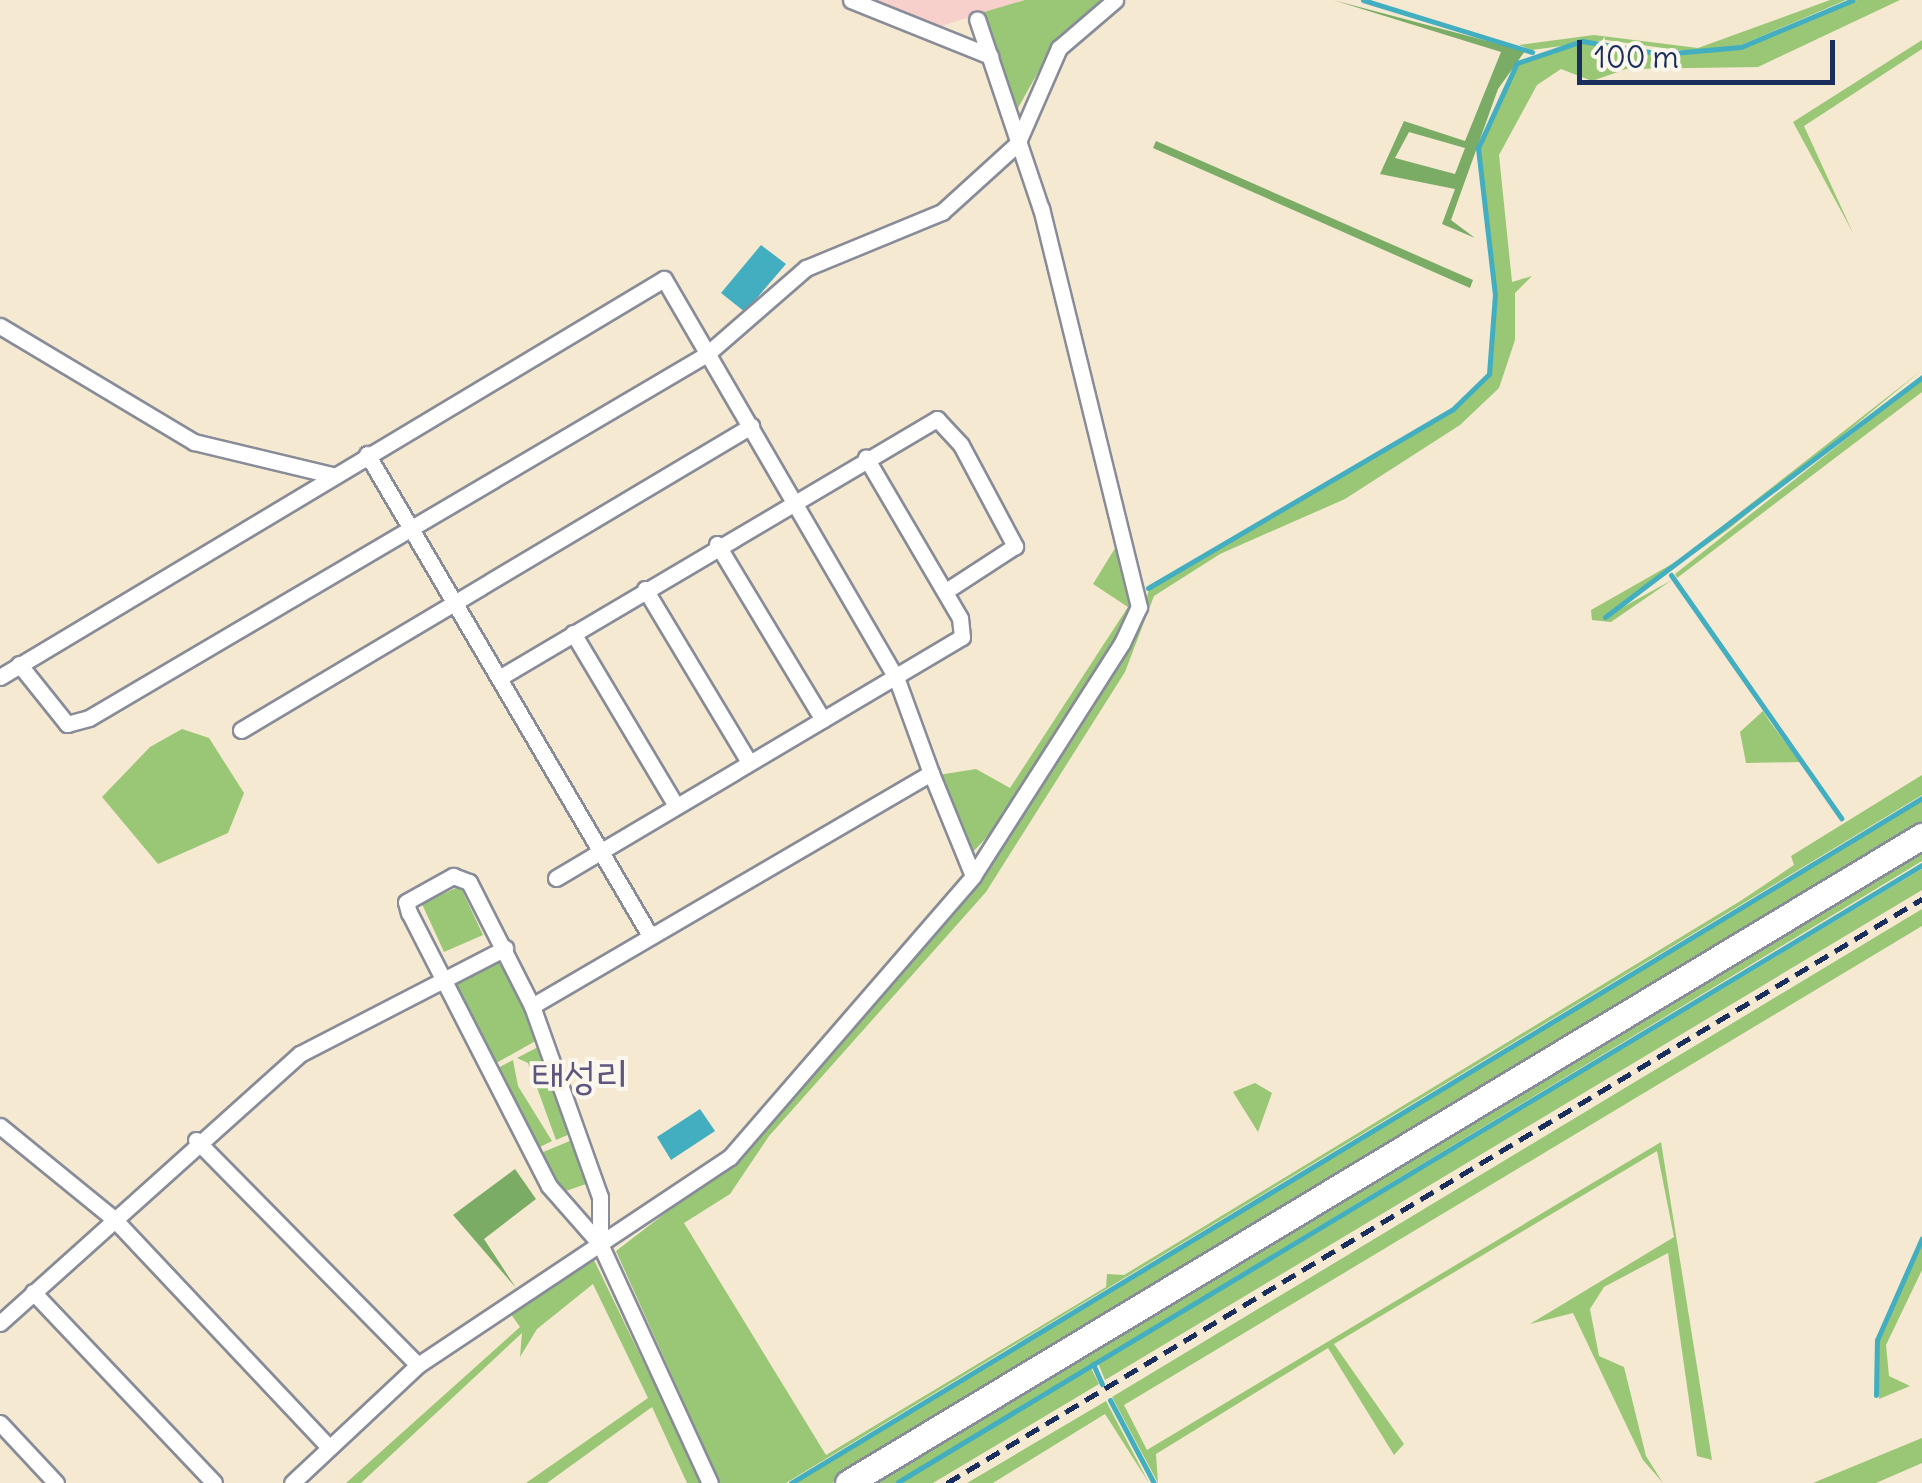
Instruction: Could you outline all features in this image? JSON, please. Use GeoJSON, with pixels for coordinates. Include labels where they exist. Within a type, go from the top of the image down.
{"type":"FeatureCollection","features":[{"type":"Feature","properties":{"kind":"main road"},"geometry":{"type":"LineString","coordinates":[[848,1483],[1922,836]]}},
{"type":"Feature","properties":{"kind":"street"},"geometry":{"type":"LineString","coordinates":[[850,0],[990,56]]}},
{"type":"Feature","properties":{"kind":"street"},"geometry":{"type":"LineString","coordinates":[[19,664],[75,725],[707,354],[806,268],[942,212],[1017,144],[1059,48],[1115,0]]}},
{"type":"Feature","properties":{"kind":"street"},"geometry":{"type":"LineString","coordinates":[[292,1483],[418,1365],[730,1157],[972,876],[1139,607],[1017,144],[977,19]]}},
{"type":"Feature","properties":{"kind":"street"},"geometry":{"type":"LineString","coordinates":[[0,677],[331,475],[664,280],[896,677],[972,876]]}},
{"type":"Feature","properties":{"kind":"street"},"geometry":{"type":"LineString","coordinates":[[0,326],[194,442],[331,475]]}},
{"type":"Feature","properties":{"kind":"street"},"geometry":{"type":"LineString","coordinates":[[498,678],[717,544],[937,419],[961,445],[1015,546],[946,591]]}},
{"type":"Feature","properties":{"kind":"street"},"geometry":{"type":"LineString","coordinates":[[241,730],[751,426]]}},
{"type":"Feature","properties":{"kind":"street"},"geometry":{"type":"LineString","coordinates":[[368,454],[648,932]]}},
{"type":"Feature","properties":{"kind":"street"},"geometry":{"type":"LineString","coordinates":[[556,878],[962,638],[946,591],[866,458]]}},
{"type":"Feature","properties":{"kind":"street"},"geometry":{"type":"LineString","coordinates":[[717,544],[823,720]]}},
{"type":"Feature","properties":{"kind":"street"},"geometry":{"type":"LineString","coordinates":[[645,588],[749,762]]}},
{"type":"Feature","properties":{"kind":"street"},"geometry":{"type":"LineString","coordinates":[[573,632],[676,806]]}},
{"type":"Feature","properties":{"kind":"street"},"geometry":{"type":"LineString","coordinates":[[532,1006],[648,932],[930,774]]}},
{"type":"Feature","properties":{"kind":"street"},"geometry":{"type":"LineString","coordinates":[[600,1244],[600,1197],[532,1006],[469,882],[454,876],[406,902],[439,978],[549,1186],[600,1244],[710,1483]]}},
{"type":"Feature","properties":{"kind":"street"},"geometry":{"type":"LineString","coordinates":[[0,1323],[196,1140],[300,1054],[439,978],[505,948]]}},
{"type":"Feature","properties":{"kind":"street"},"geometry":{"type":"LineString","coordinates":[[0,1126],[114,1219],[329,1448]]}},
{"type":"Feature","properties":{"kind":"street"},"geometry":{"type":"LineString","coordinates":[[196,1140],[418,1365]]}},
{"type":"Feature","properties":{"kind":"street"},"geometry":{"type":"LineString","coordinates":[[33,1292],[214,1483]]}},
{"type":"Feature","properties":{"kind":"street"},"geometry":{"type":"LineString","coordinates":[[0,1422],[56,1483]]}},
{"type":"Feature","properties":{"kind":"shaded area"},"geometry":{"type":"Polygon","coordinates":[[[871,0],[1025,0],[935,28],[871,0]]]}},
{"type":"Feature","properties":{"kind":"green space"},"geometry":{"type":"Polygon","coordinates":[[[1025,0],[1105,0],[1054,44],[1014,115],[984,12],[1025,0]]]}},
{"type":"Feature","properties":{"kind":"green space"},"geometry":{"type":"Polygon","coordinates":[[[1333,0],[1525,51],[1498,89],[1451,220],[1475,238],[1442,224],[1455,189],[1380,174],[1404,121],[1465,141],[1501,52],[1333,0]],[[1409,132],[1395,158],[1455,174],[1465,148],[1409,132]]]}},
{"type":"Feature","properties":{"kind":"green space"},"geometry":{"type":"Polygon","coordinates":[[[1830,0],[1846,0],[1739,46],[1699,53],[1606,40],[1532,50],[1519,45],[1594,35],[1698,48],[1830,0]]]}},
{"type":"Feature","properties":{"kind":"green space"},"geometry":{"type":"Polygon","coordinates":[[[1857,0],[1900,0],[1758,67],[1626,69],[1592,81],[1561,69],[1537,85],[1499,155],[1512,282],[1532,276],[1515,293],[1515,340],[1499,388],[1460,425],[1345,499],[1220,554],[1154,596],[1125,672],[986,892],[769,1136],[730,1194],[684,1223],[826,1455],[1106,1287],[1107,1274],[1124,1275],[1742,900],[1794,865],[1791,856],[1922,775],[1922,795],[786,1483],[720,1483],[616,1251],[741,1155],[987,869],[1141,621],[1149,589],[1453,411],[1490,375],[1497,295],[1480,149],[1518,64],[1582,42],[1662,56],[1741,49],[1857,0]]]}},
{"type":"Feature","properties":{"kind":"green space"},"geometry":{"type":"Polygon","coordinates":[[[1922,40],[1922,49],[1804,126],[1853,233],[1793,122],[1922,40]]]}},
{"type":"Feature","properties":{"kind":"green space"},"geometry":{"type":"Polygon","coordinates":[[[1156,141],[1473,280],[1470,288],[1153,148],[1156,141]]]}},
{"type":"Feature","properties":{"kind":"green space"},"geometry":{"type":"Polygon","coordinates":[[[1922,370],[1730,528],[1605,617],[1672,580],[1611,622],[1592,620],[1591,610],[1679,560],[1922,370]]]}},
{"type":"Feature","properties":{"kind":"green space"},"geometry":{"type":"Polygon","coordinates":[[[1922,379],[1922,392],[1677,578],[1675,574],[1922,379]]]}},
{"type":"Feature","properties":{"kind":"green space"},"geometry":{"type":"Polygon","coordinates":[[[1117,545],[1134,602],[1128,616],[1007,816],[970,855],[938,775],[976,769],[1010,788],[1128,607],[1093,584],[1117,545]]]}},
{"type":"Feature","properties":{"kind":"green space"},"geometry":{"type":"Polygon","coordinates":[[[1763,711],[1800,762],[1746,763],[1740,732],[1763,711]]]}},
{"type":"Feature","properties":{"kind":"green space"},"geometry":{"type":"Polygon","coordinates":[[[182,729],[209,738],[244,793],[228,833],[158,864],[102,797],[150,747],[182,729]]]}},
{"type":"Feature","properties":{"kind":"green space"},"geometry":{"type":"Polygon","coordinates":[[[1922,800],[1922,824],[832,1483],[794,1483],[1922,800]]]}},
{"type":"Feature","properties":{"kind":"green space"},"geometry":{"type":"Polygon","coordinates":[[[1922,846],[1922,861],[896,1483],[867,1483],[1922,846]]]}},
{"type":"Feature","properties":{"kind":"green space"},"geometry":{"type":"Polygon","coordinates":[[[1922,869],[1922,890],[1105,1380],[1098,1363],[1922,869]]]}},
{"type":"Feature","properties":{"kind":"green space"},"geometry":{"type":"Polygon","coordinates":[[[460,886],[483,935],[444,952],[422,904],[460,886]]]}},
{"type":"Feature","properties":{"kind":"green space"},"geometry":{"type":"Polygon","coordinates":[[[1922,909],[1922,926],[1124,1405],[1147,1450],[1661,1142],[1712,1460],[1697,1456],[1668,1253],[1604,1287],[1590,1309],[1599,1356],[1624,1367],[1646,1456],[1663,1483],[1643,1460],[1573,1313],[1530,1324],[1674,1237],[1657,1151],[1334,1344],[1404,1444],[1394,1455],[1328,1348],[1156,1454],[1158,1483],[1112,1397],[1922,909]]]}},
{"type":"Feature","properties":{"kind":"green space"},"geometry":{"type":"Polygon","coordinates":[[[504,958],[539,1039],[491,1066],[449,984],[504,958]]]}},
{"type":"Feature","properties":{"kind":"green space"},"geometry":{"type":"Polygon","coordinates":[[[540,1046],[570,1134],[556,1140],[528,1063],[517,1058],[540,1046]]]}},
{"type":"Feature","properties":{"kind":"green space"},"geometry":{"type":"Polygon","coordinates":[[[513,1060],[518,1086],[552,1141],[538,1148],[494,1070],[513,1060]]]}},
{"type":"Feature","properties":{"kind":"green space"},"geometry":{"type":"Polygon","coordinates":[[[1255,1083],[1272,1093],[1258,1132],[1233,1092],[1255,1083]]]}},
{"type":"Feature","properties":{"kind":"green space"},"geometry":{"type":"Polygon","coordinates":[[[572,1140],[586,1184],[563,1192],[541,1153],[572,1140]]]}},
{"type":"Feature","properties":{"kind":"green space"},"geometry":{"type":"Polygon","coordinates":[[[515,1169],[536,1199],[484,1239],[516,1288],[453,1215],[515,1169]]]}},
{"type":"Feature","properties":{"kind":"green space"},"geometry":{"type":"Polygon","coordinates":[[[1922,1241],[1922,1270],[1886,1345],[1889,1376],[1910,1386],[1879,1399],[1878,1340],[1922,1241]]]}},
{"type":"Feature","properties":{"kind":"green space"},"geometry":{"type":"Polygon","coordinates":[[[594,1260],[702,1483],[687,1483],[652,1407],[547,1483],[526,1483],[648,1398],[593,1284],[537,1329],[520,1357],[522,1333],[361,1483],[346,1483],[520,1327],[508,1310],[594,1260]]]}},
{"type":"Feature","properties":{"kind":"green space"},"geometry":{"type":"Polygon","coordinates":[[[1091,1368],[1099,1384],[933,1483],[900,1483],[1091,1368]]]}},
{"type":"Feature","properties":{"kind":"green space"},"geometry":{"type":"Polygon","coordinates":[[[1106,1401],[1149,1483],[1105,1414],[993,1483],[967,1483],[1106,1401]]]}},
{"type":"Feature","properties":{"kind":"green space"},"geometry":{"type":"Polygon","coordinates":[[[1922,1438],[1922,1463],[1876,1483],[1813,1483],[1922,1438]]]}},
{"type":"Feature","properties":{"kind":"water"},"geometry":{"type":"Polygon","coordinates":[[[761,245],[786,264],[745,312],[721,293],[761,245]]]}},
{"type":"Feature","properties":{"kind":"water"},"geometry":{"type":"Polygon","coordinates":[[[700,1109],[715,1131],[671,1160],[657,1137],[700,1109]]]}},
{"type":"Feature","properties":{"kind":"waterway"},"geometry":{"type":"LineString","coordinates":[[1363,0],[1532,52]]}},
{"type":"Feature","properties":{"kind":"waterway"},"geometry":{"type":"LineString","coordinates":[[1148,588],[1452,410],[1489,374],[1495,295],[1478,148],[1517,63],[1582,41],[1662,54],[1741,47],[1853,0]]}},
{"type":"Feature","properties":{"kind":"waterway"},"geometry":{"type":"LineString","coordinates":[[1605,617],[1922,377]]}},
{"type":"Feature","properties":{"kind":"waterway"},"geometry":{"type":"LineString","coordinates":[[1671,575],[1841,818]]}},
{"type":"Feature","properties":{"kind":"waterway"},"geometry":{"type":"LineString","coordinates":[[791,1483],[1922,798]]}},
{"type":"Feature","properties":{"kind":"waterway"},"geometry":{"type":"LineString","coordinates":[[898,1482],[1922,865]]}},
{"type":"Feature","properties":{"kind":"waterway"},"geometry":{"type":"LineString","coordinates":[[1876,1395],[1877,1340],[1922,1238]]}},
{"type":"Feature","properties":{"kind":"waterway"},"geometry":{"type":"LineString","coordinates":[[1093,1364],[1102,1384]]}},
{"type":"Feature","properties":{"kind":"waterway"},"geometry":{"type":"LineString","coordinates":[[1110,1400],[1154,1483]]}},
{"type":"Feature","properties":{"kind":"railway"},"geometry":{"type":"LineString","coordinates":[[947,1483],[1922,899]]}},
{"type":"Feature","properties":{"kind":"district","name":"태성리"},"geometry":{"type":"Point","coordinates":[580,1075]}}]}
